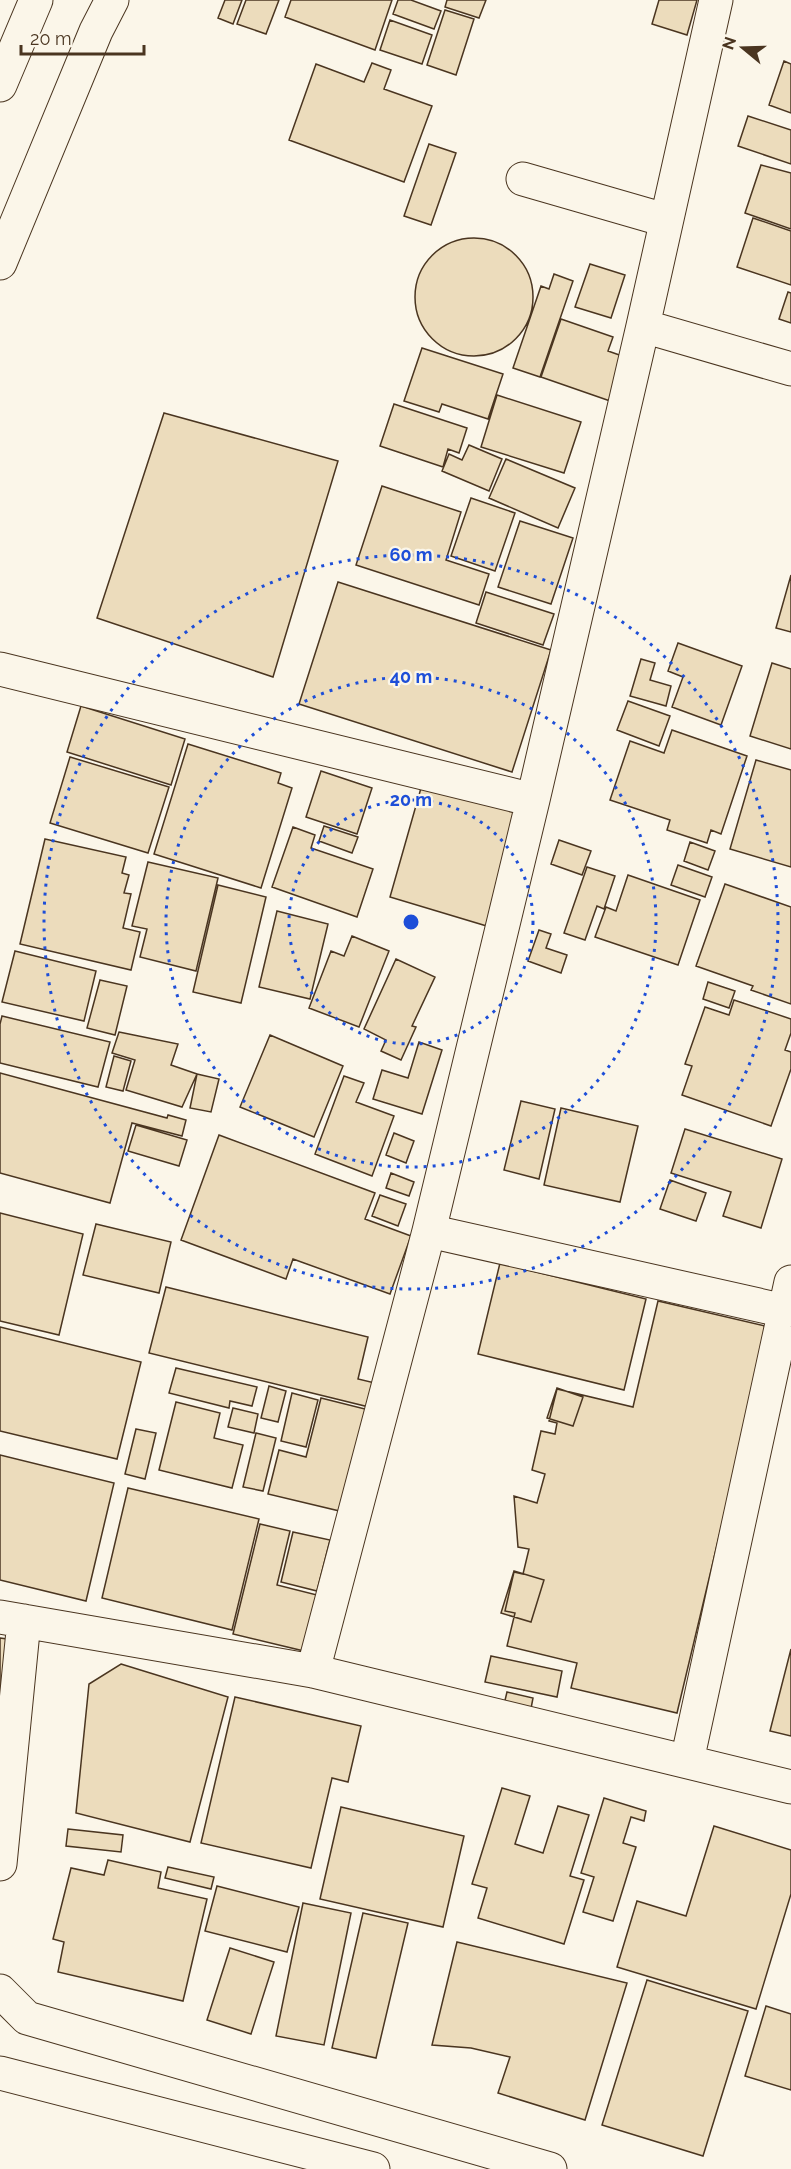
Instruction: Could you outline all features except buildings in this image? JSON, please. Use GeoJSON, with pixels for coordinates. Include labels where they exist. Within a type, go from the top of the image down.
{"type":"FeatureCollection","features":[{"type":"Feature","properties":{"kind":"main road"},"geometry":{"type":"LineString","coordinates":[[0,85],[36,0]]}},
{"type":"Feature","properties":{"kind":"main road"},"geometry":{"type":"LineString","coordinates":[[0,263],[96,31],[112,0]]}},
{"type":"Feature","properties":{"kind":"main road"},"geometry":{"type":"LineString","coordinates":[[313,1671],[429,1231],[533,800],[716,0]]}},
{"type":"Feature","properties":{"kind":"main road"},"geometry":{"type":"LineString","coordinates":[[523,179],[665,220]]}},
{"type":"Feature","properties":{"kind":"main road"},"geometry":{"type":"LineString","coordinates":[[643,326],[791,369]]}},
{"type":"Feature","properties":{"kind":"main road"},"geometry":{"type":"LineString","coordinates":[[0,669],[533,800]]}},
{"type":"Feature","properties":{"kind":"main road"},"geometry":{"type":"LineString","coordinates":[[429,1231],[788,1296],[687,1761]]}},
{"type":"Feature","properties":{"kind":"main road"},"geometry":{"type":"LineString","coordinates":[[0,1863],[12,1619],[313,1671],[791,1787]]}},
{"type":"Feature","properties":{"kind":"main road"},"geometry":{"type":"LineString","coordinates":[[0,1991],[27,2018],[550,2169]]}},
{"type":"Feature","properties":{"kind":"main road"},"geometry":{"type":"LineString","coordinates":[[0,2073],[373,2169]]}}]}
